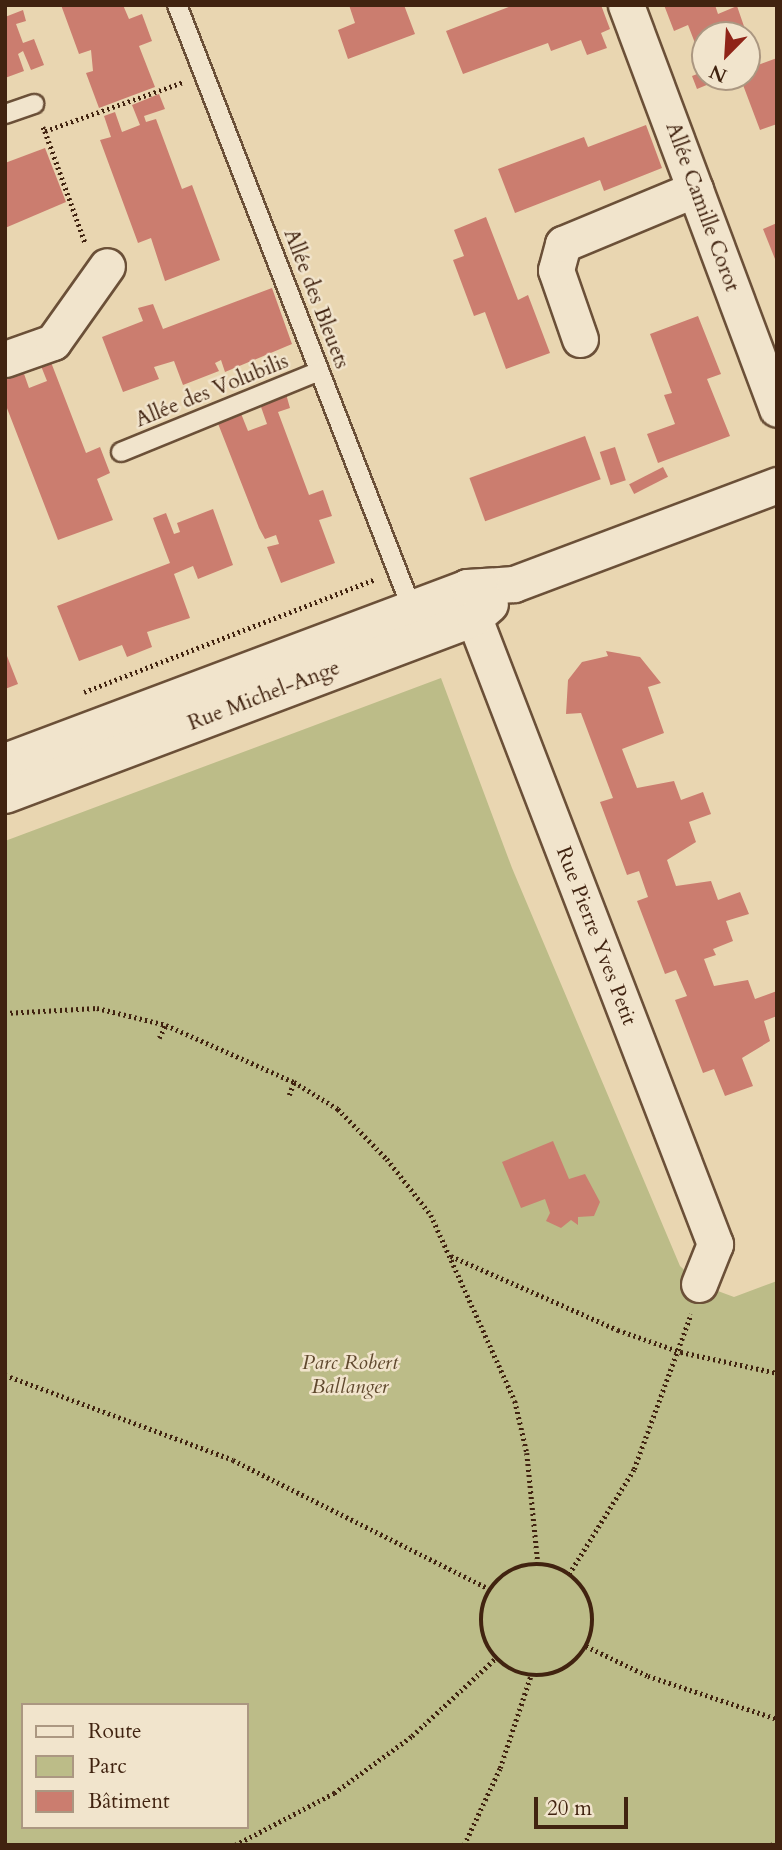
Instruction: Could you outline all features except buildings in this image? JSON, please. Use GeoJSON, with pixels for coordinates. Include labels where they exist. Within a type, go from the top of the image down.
{"type":"FeatureCollection","features":[{"type":"Feature","properties":{"kind":"street","name":"Allée Camille Corot"},"geometry":{"type":"LineString","coordinates":[[626,5],[777,409]]}},
{"type":"Feature","properties":{"kind":"street"},"geometry":{"type":"LineString","coordinates":[[580,339],[556,270],[563,244],[695,189]]}},
{"type":"Feature","properties":{"kind":"street"},"geometry":{"type":"LineString","coordinates":[[5,359],[53,342],[107,266]]}},
{"type":"Feature","properties":{"kind":"street","name":"Rue Michel-Ange"},"geometry":{"type":"LineString","coordinates":[[5,795],[514,584],[777,485]]}},
{"type":"Feature","properties":{"kind":"street","name":"Rue Michel-Ange"},"geometry":{"type":"LineString","coordinates":[[5,761],[412,609],[470,602]]}},
{"type":"Feature","properties":{"kind":"street","name":"Rue Pierre Yves Petit"},"geometry":{"type":"LineString","coordinates":[[470,602],[715,1244],[699,1284]]}},
{"type":"Feature","properties":{"kind":"lane","name":"Allée des Bleuets"},"geometry":{"type":"LineString","coordinates":[[177,5],[412,609]]}},
{"type":"Feature","properties":{"kind":"lane"},"geometry":{"type":"LineString","coordinates":[[5,114],[34,104]]}},
{"type":"Feature","properties":{"kind":"lane","name":"Allée des Volubilis"},"geometry":{"type":"LineString","coordinates":[[121,452],[319,371]]}},
{"type":"Feature","properties":{"kind":"path"},"geometry":{"type":"LineString","coordinates":[[45,131],[204,74]]}},
{"type":"Feature","properties":{"kind":"path"},"geometry":{"type":"LineString","coordinates":[[34,104],[85,242],[107,266]]}},
{"type":"Feature","properties":{"kind":"path"},"geometry":{"type":"LineString","coordinates":[[71,698],[397,571]]}},
{"type":"Feature","properties":{"kind":"path"},"geometry":{"type":"LineString","coordinates":[[5,1013],[97,1008],[166,1025],[294,1082],[338,1109],[387,1158],[431,1215],[515,1401],[527,1452],[538,1564]]}},
{"type":"Feature","properties":{"kind":"path"},"geometry":{"type":"LineString","coordinates":[[159,1038],[166,1025]]}},
{"type":"Feature","properties":{"kind":"path"},"geometry":{"type":"LineString","coordinates":[[289,1095],[294,1082]]}},
{"type":"Feature","properties":{"kind":"path"},"geometry":{"type":"LineString","coordinates":[[451,1256],[681,1352],[777,1373]]}},
{"type":"Feature","properties":{"kind":"path"},"geometry":{"type":"LineString","coordinates":[[569,1574],[634,1469],[681,1352]]}},
{"type":"Feature","properties":{"kind":"path"},"geometry":{"type":"LineString","coordinates":[[5,1375],[233,1460],[490,1589]]}},
{"type":"Feature","properties":{"kind":"path"},"geometry":{"type":"LineString","coordinates":[[538,1564],[569,1574],[584,1590],[592,1613],[586,1646],[565,1668],[531,1675],[496,1658],[480,1619],[490,1589],[513,1568],[538,1564]]}},
{"type":"Feature","properties":{"kind":"path"},"geometry":{"type":"LineString","coordinates":[[586,1646],[648,1676],[777,1718]]}},
{"type":"Feature","properties":{"kind":"path"},"geometry":{"type":"LineString","coordinates":[[235,1845],[334,1793],[412,1735],[496,1658]]}},
{"type":"Feature","properties":{"kind":"path"},"geometry":{"type":"LineString","coordinates":[[464,1845],[500,1768],[531,1675]]}},
{"type":"Feature","properties":{"kind":"path"},"geometry":{"type":"LineString","coordinates":[[771,1845],[777,1843]]}},
{"type":"Feature","properties":{"kind":"green space","name":"Parc Robert Ballanger"},"geometry":{"type":"Polygon","coordinates":[[[441,678],[512,868],[680,1266],[699,1284],[734,1297],[777,1281],[777,1845],[5,1845],[5,841],[441,678]]]}}]}
